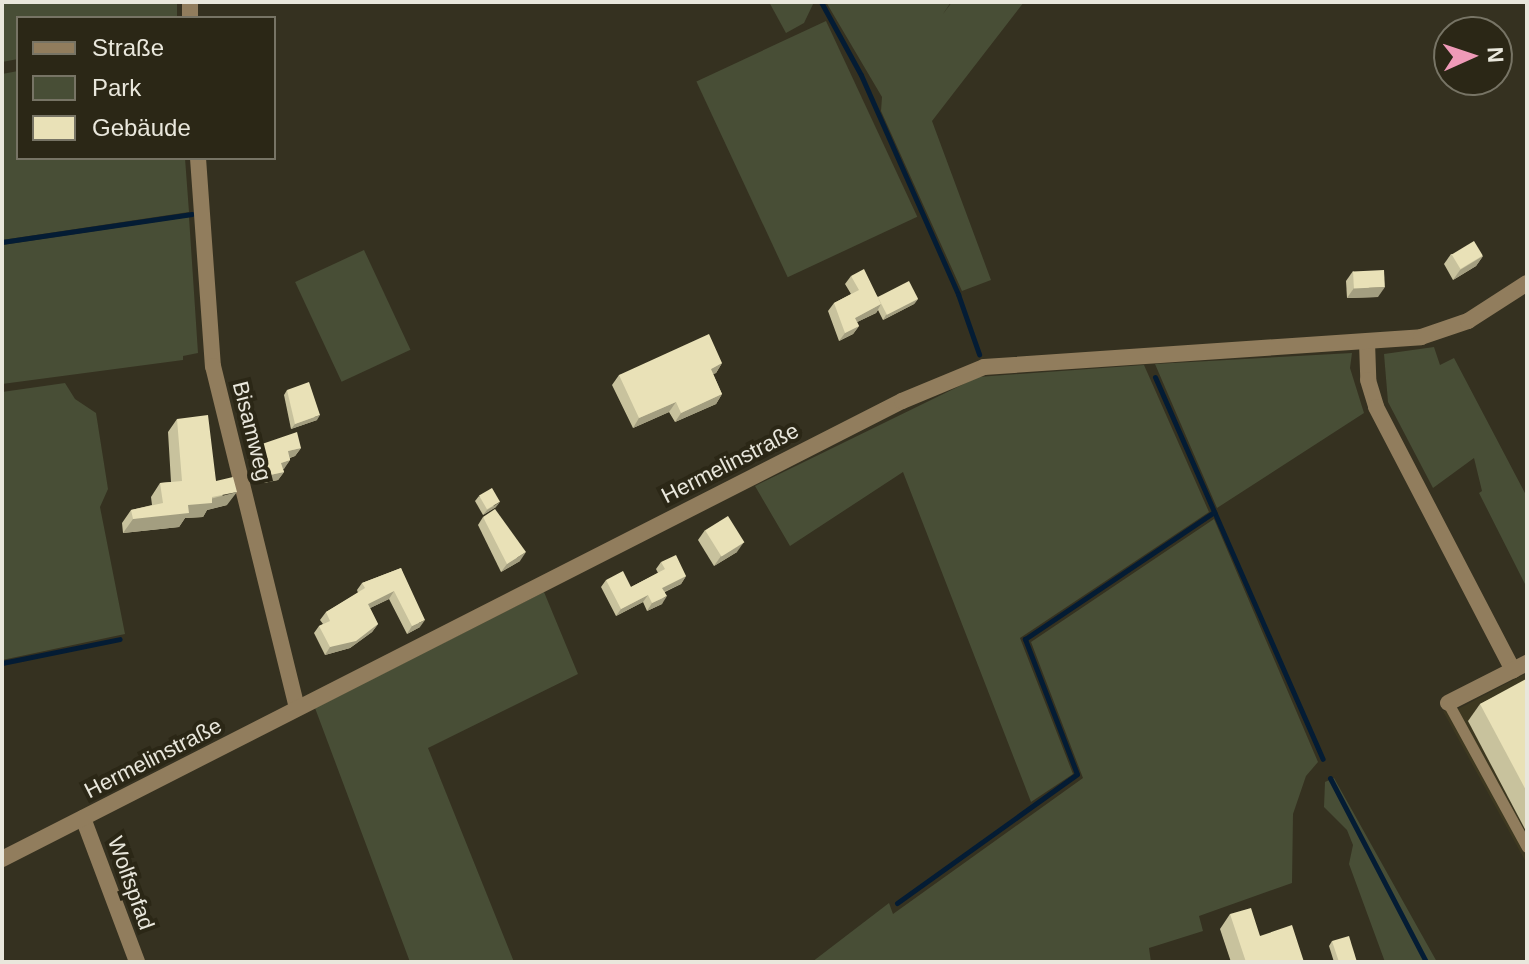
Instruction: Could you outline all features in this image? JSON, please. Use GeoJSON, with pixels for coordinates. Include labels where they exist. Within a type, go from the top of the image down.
{"type":"FeatureCollection","features":[{"type":"Feature","properties":{"kind":"street","name":"Bisamweg"},"geometry":{"type":"LineString","coordinates":[[198,160],[213,366],[297,708]]}},
{"type":"Feature","properties":{"kind":"street","name":"Hermelinstraße"},"geometry":{"type":"LineString","coordinates":[[2,859],[902,401],[984,367],[1367,342],[1447,331],[1527,283]]}},
{"type":"Feature","properties":{"kind":"street"},"geometry":{"type":"LineString","coordinates":[[1367,342],[1368,380],[1376,407],[1520,666],[1448,703]]}},
{"type":"Feature","properties":{"kind":"street","name":"Wolfspfad"},"geometry":{"type":"LineString","coordinates":[[83,818],[137,962]]}},
{"type":"Feature","properties":{"kind":"lane"},"geometry":{"type":"LineString","coordinates":[[1448,703],[1527,847]]}},
{"type":"Feature","properties":{"kind":"shaded area"},"geometry":{"type":"Polygon","coordinates":[[[1527,673],[1527,864],[1443,711],[1456,710],[1527,673]]]}},
{"type":"Feature","properties":{"kind":"green space"},"geometry":{"type":"Polygon","coordinates":[[[2,2],[177,2],[177,16],[16,16],[16,59],[2,62],[2,2]]]}},
{"type":"Feature","properties":{"kind":"green space"},"geometry":{"type":"Polygon","coordinates":[[[769,2],[814,2],[804,23],[786,33],[769,2]]]}},
{"type":"Feature","properties":{"kind":"green space"},"geometry":{"type":"Polygon","coordinates":[[[826,2],[951,2],[943,14],[952,2],[1024,2],[932,121],[991,280],[962,291],[881,111],[882,97],[826,2]]]}},
{"type":"Feature","properties":{"kind":"green space"},"geometry":{"type":"Polygon","coordinates":[[[826,21],[917,217],[788,277],[696,81],[826,21]]]}},
{"type":"Feature","properties":{"kind":"green space"},"geometry":{"type":"Polygon","coordinates":[[[16,71],[16,160],[185,160],[189,212],[2,240],[2,74],[16,71]]]}},
{"type":"Feature","properties":{"kind":"green space"},"geometry":{"type":"Polygon","coordinates":[[[189,217],[198,353],[183,356],[183,360],[2,384],[2,245],[189,217]]]}},
{"type":"Feature","properties":{"kind":"green space"},"geometry":{"type":"Polygon","coordinates":[[[364,250],[410,350],[342,382],[295,282],[364,250]]]}},
{"type":"Feature","properties":{"kind":"green space"},"geometry":{"type":"Polygon","coordinates":[[[1434,347],[1440,365],[1454,358],[1527,497],[1527,588],[1479,493],[1482,491],[1474,458],[1433,488],[1388,402],[1384,354],[1434,347]]]}},
{"type":"Feature","properties":{"kind":"green space"},"geometry":{"type":"Polygon","coordinates":[[[1352,353],[1350,368],[1364,413],[1217,508],[1155,364],[1352,353]]]}},
{"type":"Feature","properties":{"kind":"green space"},"geometry":{"type":"Polygon","coordinates":[[[1144,365],[1209,512],[1020,638],[1073,774],[1031,802],[903,472],[790,546],[755,486],[978,377],[1144,365]]]}},
{"type":"Feature","properties":{"kind":"green space"},"geometry":{"type":"Polygon","coordinates":[[[65,383],[75,399],[96,413],[108,489],[100,507],[125,634],[2,660],[2,392],[65,383]]]}},
{"type":"Feature","properties":{"kind":"green space"},"geometry":{"type":"Polygon","coordinates":[[[1214,519],[1318,762],[1306,776],[1293,814],[1292,883],[1199,916],[1203,931],[1149,948],[1151,962],[812,962],[889,903],[893,914],[1083,778],[1031,642],[1214,519]]]}},
{"type":"Feature","properties":{"kind":"green space"},"geometry":{"type":"Polygon","coordinates":[[[544,592],[578,674],[428,748],[514,962],[410,962],[315,708],[544,592]]]}},
{"type":"Feature","properties":{"kind":"green space"},"geometry":{"type":"Polygon","coordinates":[[[1334,778],[1437,962],[1385,962],[1349,864],[1353,845],[1347,830],[1324,807],[1325,782],[1334,778]]]}},
{"type":"Feature","properties":{"kind":"building"},"geometry":{"type":"Polygon","coordinates":[[[1474,241],[1483,256],[1460,269],[1452,254],[1474,241]]]}},
{"type":"Feature","properties":{"kind":"building"},"geometry":{"type":"Polygon","coordinates":[[[864,269],[881,304],[855,318],[859,326],[845,333],[834,303],[859,290],[851,276],[864,269]]]}},
{"type":"Feature","properties":{"kind":"building"},"geometry":{"type":"Polygon","coordinates":[[[1384,270],[1385,287],[1354,289],[1353,272],[1384,270]]]}},
{"type":"Feature","properties":{"kind":"building"},"geometry":{"type":"Polygon","coordinates":[[[909,281],[918,299],[887,315],[878,297],[909,281]]]}},
{"type":"Feature","properties":{"kind":"building"},"geometry":{"type":"Polygon","coordinates":[[[709,334],[722,363],[711,369],[722,394],[681,413],[676,402],[639,418],[619,375],[709,334]]]}},
{"type":"Feature","properties":{"kind":"building"},"geometry":{"type":"Polygon","coordinates":[[[309,382],[320,415],[295,424],[287,390],[309,382]]]}},
{"type":"Feature","properties":{"kind":"building"},"geometry":{"type":"Polygon","coordinates":[[[208,415],[216,481],[233,477],[237,492],[212,497],[212,503],[188,505],[189,513],[133,519],[131,510],[163,503],[160,483],[182,481],[177,419],[208,415]]]}},
{"type":"Feature","properties":{"kind":"building"},"geometry":{"type":"Polygon","coordinates":[[[297,432],[301,448],[288,451],[290,460],[281,463],[284,472],[270,475],[262,444],[297,432]]]}},
{"type":"Feature","properties":{"kind":"building"},"geometry":{"type":"Polygon","coordinates":[[[492,488],[500,502],[487,509],[479,496],[492,488]]]}},
{"type":"Feature","properties":{"kind":"building"},"geometry":{"type":"Polygon","coordinates":[[[495,509],[526,552],[507,564],[483,517],[495,509]]]}},
{"type":"Feature","properties":{"kind":"building"},"geometry":{"type":"Polygon","coordinates":[[[728,516],[744,542],[722,557],[705,530],[728,516]]]}},
{"type":"Feature","properties":{"kind":"building"},"geometry":{"type":"Polygon","coordinates":[[[676,555],[686,576],[662,588],[667,596],[652,603],[648,595],[621,609],[606,580],[623,571],[631,587],[665,569],[661,562],[676,555]]]}},
{"type":"Feature","properties":{"kind":"building"},"geometry":{"type":"Polygon","coordinates":[[[401,568],[425,620],[412,626],[394,591],[368,604],[378,624],[356,641],[330,647],[319,626],[330,621],[326,612],[365,588],[362,583],[401,568]]]}},
{"type":"Feature","properties":{"kind":"building"},"geometry":{"type":"Polygon","coordinates":[[[1527,681],[1527,792],[1480,704],[1527,681]]]}},
{"type":"Feature","properties":{"kind":"building"},"geometry":{"type":"Polygon","coordinates":[[[1251,908],[1260,936],[1292,925],[1304,962],[1246,962],[1230,914],[1251,908]]]}},
{"type":"Feature","properties":{"kind":"building"},"geometry":{"type":"Polygon","coordinates":[[[1349,936],[1357,962],[1339,962],[1332,941],[1349,936]]]}},
{"type":"Feature","properties":{"kind":"waterway"},"geometry":{"type":"LineString","coordinates":[[821,2],[861,75],[958,294],[979,354]]}},
{"type":"Feature","properties":{"kind":"waterway"},"geometry":{"type":"LineString","coordinates":[[2,242],[192,214]]}},
{"type":"Feature","properties":{"kind":"waterway"},"geometry":{"type":"LineString","coordinates":[[1155,377],[1323,759]]}},
{"type":"Feature","properties":{"kind":"waterway"},"geometry":{"type":"LineString","coordinates":[[897,903],[1077,774],[1025,639],[1214,512]]}},
{"type":"Feature","properties":{"kind":"waterway"},"geometry":{"type":"LineString","coordinates":[[2,663],[120,639]]}},
{"type":"Feature","properties":{"kind":"waterway"},"geometry":{"type":"LineString","coordinates":[[1330,778],[1426,962]]}}]}
